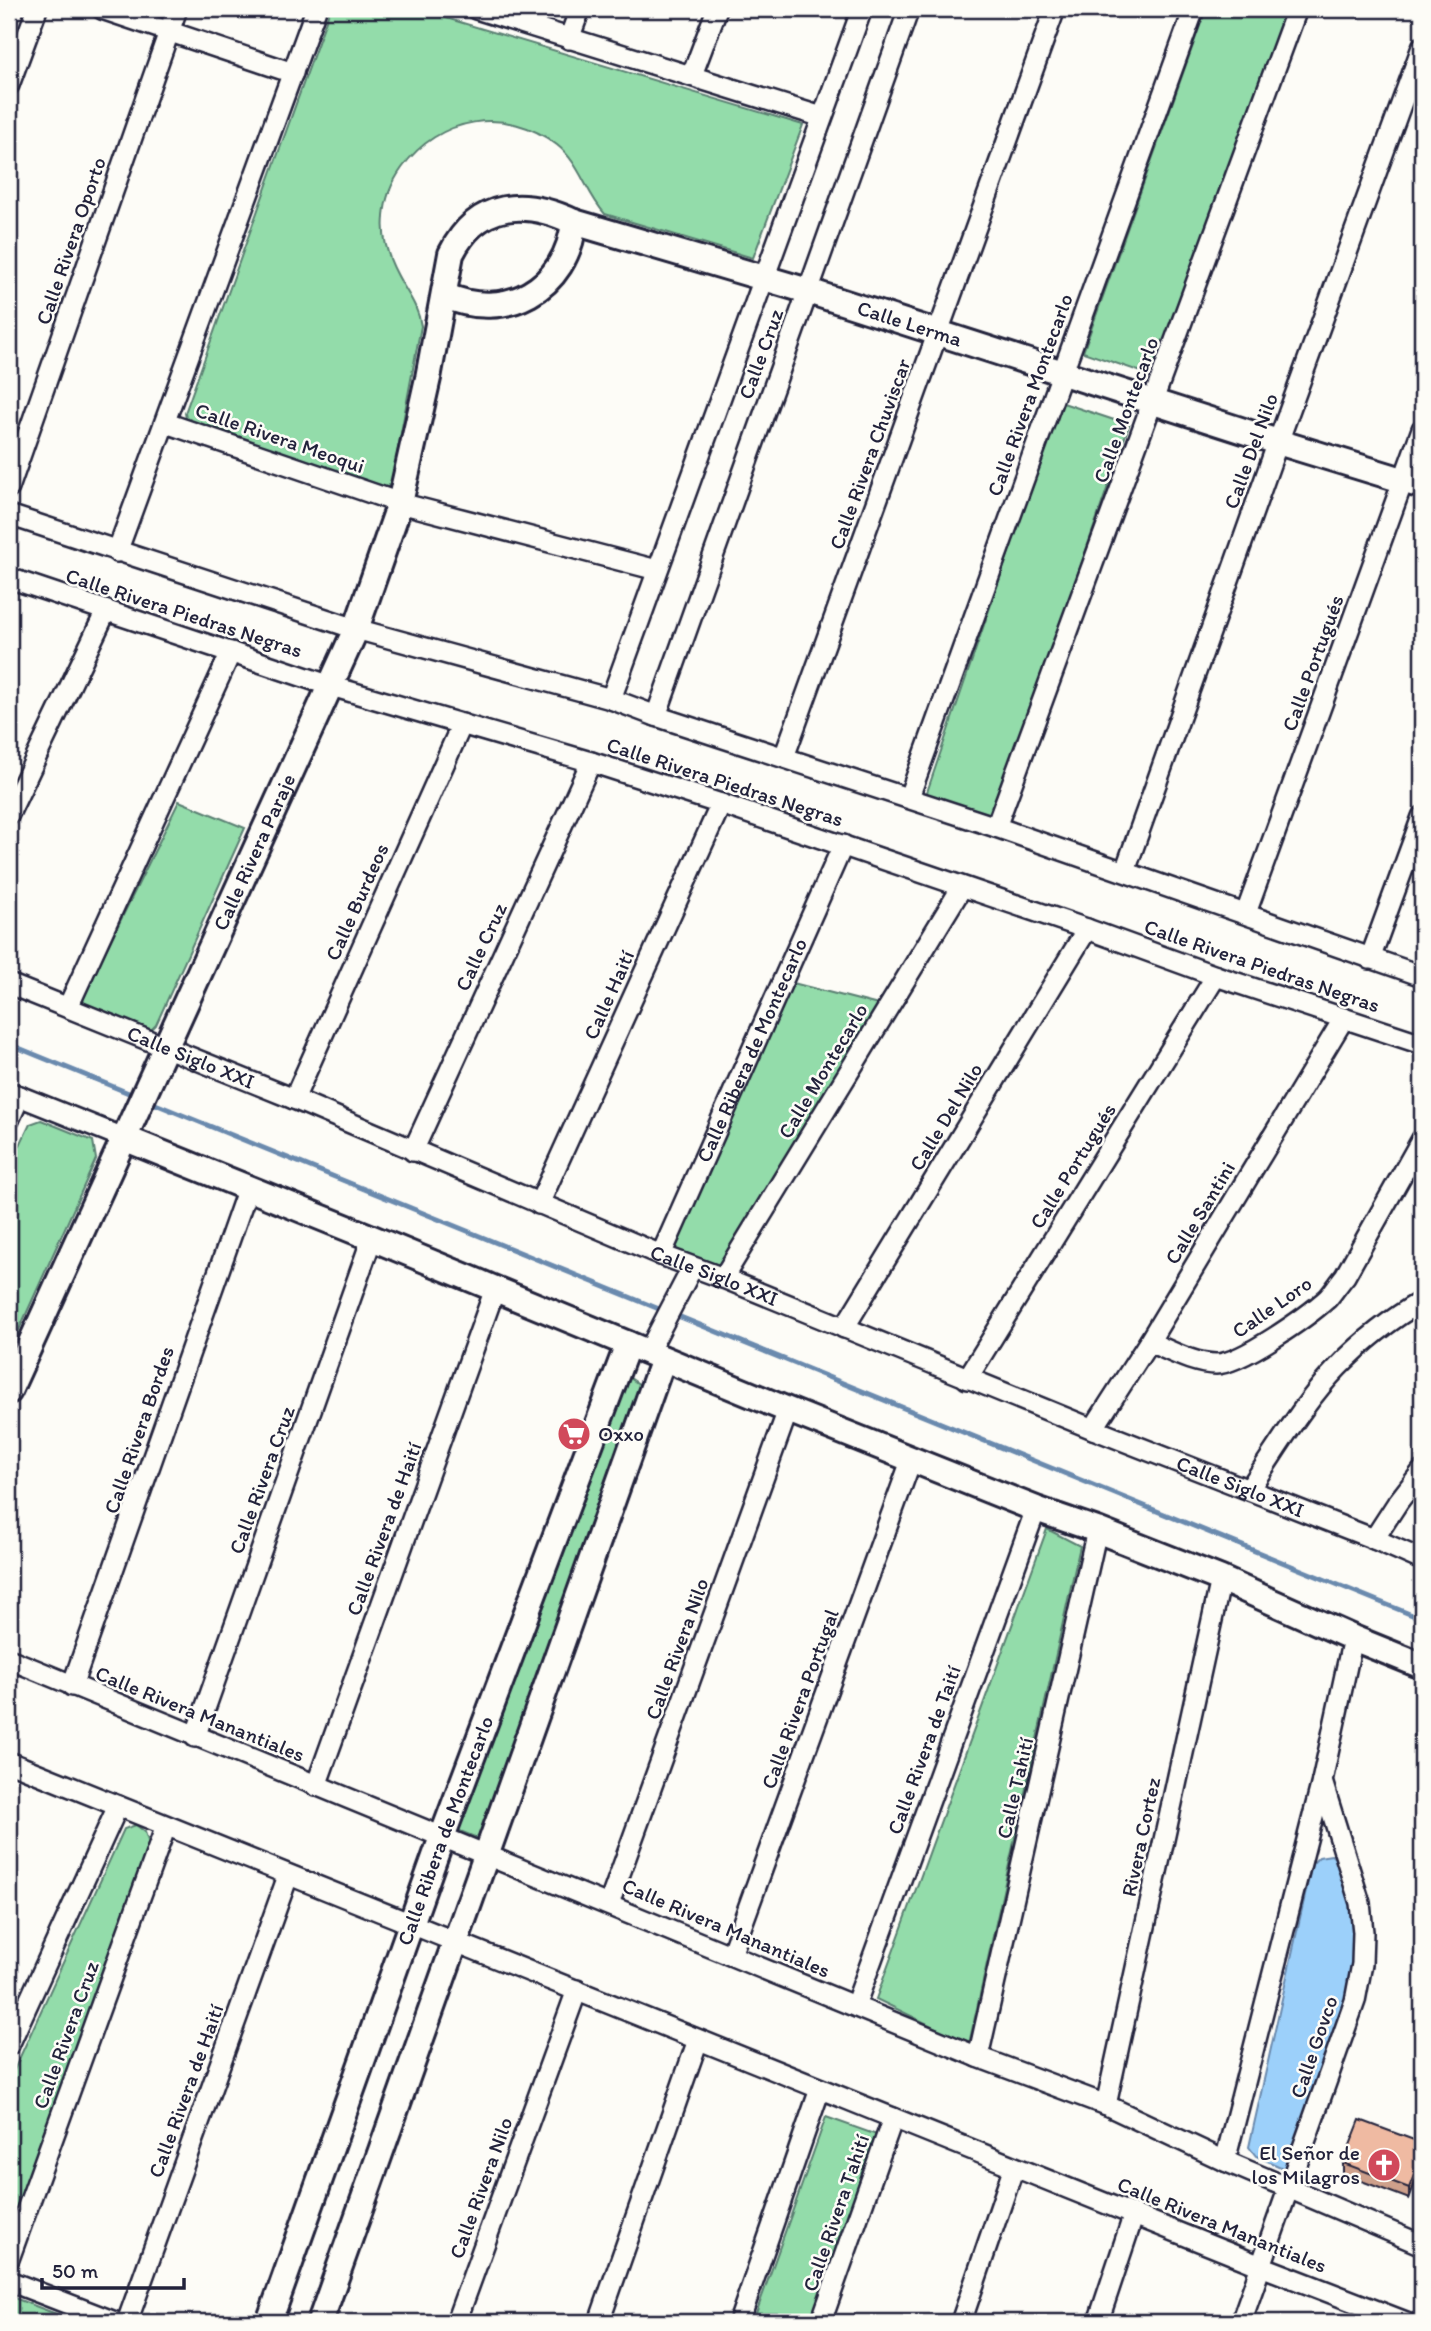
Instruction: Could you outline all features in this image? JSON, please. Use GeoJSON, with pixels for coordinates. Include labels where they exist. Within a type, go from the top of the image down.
{"type":"FeatureCollection","features":[{"type":"Feature","properties":{"kind":"street"},"geometry":{"type":"LineString","coordinates":[[9,85],[37,9]]}},
{"type":"Feature","properties":{"kind":"street"},"geometry":{"type":"LineString","coordinates":[[102,9],[293,73]]}},
{"type":"Feature","properties":{"kind":"street","name":"Calle Rivera Oporto"},"geometry":{"type":"LineString","coordinates":[[9,488],[177,9]]}},
{"type":"Feature","properties":{"kind":"street","name":"Calle Rivera Meoqui"},"geometry":{"type":"LineString","coordinates":[[316,9],[166,423],[400,503],[657,570]]}},
{"type":"Feature","properties":{"kind":"street"},"geometry":{"type":"LineString","coordinates":[[476,9],[822,117]]}},
{"type":"Feature","properties":{"kind":"street"},"geometry":{"type":"LineString","coordinates":[[569,39],[580,9]]}},
{"type":"Feature","properties":{"kind":"street"},"geometry":{"type":"LineString","coordinates":[[692,75],[717,9]]}},
{"type":"Feature","properties":{"kind":"street","name":"Calle Cruz"},"geometry":{"type":"LineString","coordinates":[[611,699],[862,9]]}},
{"type":"Feature","properties":{"kind":"street","name":"Calle Cruz"},"geometry":{"type":"LineString","coordinates":[[656,716],[909,9]]}},
{"type":"Feature","properties":{"kind":"street","name":"Calle Rivera Chuviscar"},"geometry":{"type":"LineString","coordinates":[[784,757],[1055,9]]}},
{"type":"Feature","properties":{"kind":"street","name":"Calle Rivera Montecarlo"},"geometry":{"type":"LineString","coordinates":[[909,797],[1194,9]]}},
{"type":"Feature","properties":{"kind":"street","name":"Calle Montecarlo"},"geometry":{"type":"LineString","coordinates":[[996,827],[1297,9]]}},
{"type":"Feature","properties":{"kind":"street","name":"Calle Del Nilo"},"geometry":{"type":"LineString","coordinates":[[1125,871],[1422,47]]}},
{"type":"Feature","properties":{"kind":"street","name":"Calle Lerma"},"geometry":{"type":"LineString","coordinates":[[444,295],[448,267],[458,240],[479,220],[493,212],[528,206],[808,291],[1413,483]]}},
{"type":"Feature","properties":{"kind":"street"},"geometry":{"type":"LineString","coordinates":[[444,295],[461,302],[487,306],[505,304],[529,294],[544,284],[561,264],[571,240],[574,222]]}},
{"type":"Feature","properties":{"kind":"street","name":"Calle Rivera Paraje"},"geometry":{"type":"LineString","coordinates":[[9,1391],[356,629],[400,503],[444,295]]}},
{"type":"Feature","properties":{"kind":"street"},"geometry":{"type":"LineString","coordinates":[[117,552],[166,423]]}},
{"type":"Feature","properties":{"kind":"street","name":"Calle Portugués"},"geometry":{"type":"LineString","coordinates":[[1246,914],[1413,483],[1422,429]]}},
{"type":"Feature","properties":{"kind":"street","name":"Calle Rivera Piedras Negras"},"geometry":{"type":"LineString","coordinates":[[9,515],[356,629],[611,699],[909,797],[1422,976]]}},
{"type":"Feature","properties":{"kind":"street","name":"Calle Rivera Piedras Negras"},"geometry":{"type":"LineString","coordinates":[[9,578],[331,686],[591,762],[721,804],[1216,976],[1422,1044]]}},
{"type":"Feature","properties":{"kind":"street"},"geometry":{"type":"LineString","coordinates":[[9,814],[106,611]]}},
{"type":"Feature","properties":{"kind":"street"},"geometry":{"type":"LineString","coordinates":[[68,1007],[231,652]]}},
{"type":"Feature","properties":{"kind":"street","name":"Calle Burdeos"},"geometry":{"type":"LineString","coordinates":[[294,1099],[462,724]]}},
{"type":"Feature","properties":{"kind":"street","name":"Calle Cruz"},"geometry":{"type":"LineString","coordinates":[[413,1151],[591,762]]}},
{"type":"Feature","properties":{"kind":"street","name":"Calle Haití"},"geometry":{"type":"LineString","coordinates":[[539,1204],[721,804]]}},
{"type":"Feature","properties":{"kind":"street"},"geometry":{"type":"LineString","coordinates":[[1370,959],[1422,817]]}},
{"type":"Feature","properties":{"kind":"street","name":"Calle Ribera de Montecarlo"},"geometry":{"type":"LineString","coordinates":[[661,1255],[843,845]]}},
{"type":"Feature","properties":{"kind":"street","name":"Calle Montecarlo"},"geometry":{"type":"LineString","coordinates":[[723,1278],[962,887]]}},
{"type":"Feature","properties":{"kind":"street","name":"Calle Del Nilo"},"geometry":{"type":"LineString","coordinates":[[844,1328],[1087,929]]}},
{"type":"Feature","properties":{"kind":"street","name":"Calle Portugués"},"geometry":{"type":"LineString","coordinates":[[967,1379],[1216,976]]}},
{"type":"Feature","properties":{"kind":"street","name":"Calle Siglo XXI"},"geometry":{"type":"LineString","coordinates":[[9,984],[294,1099],[692,1268],[723,1278],[967,1379],[1422,1560]]}},
{"type":"Feature","properties":{"kind":"street","name":"Calle Santini"},"geometry":{"type":"LineString","coordinates":[[1093,1429],[1149,1342],[1344,1018]]}},
{"type":"Feature","properties":{"kind":"street"},"geometry":{"type":"LineString","coordinates":[[9,1120],[15,1094],[128,1128],[248,1188],[628,1344],[658,1346],[788,1410],[1036,1509],[1222,1578],[1353,1638],[1422,1666]]}},
{"type":"Feature","properties":{"kind":"street","name":"Calle Loro"},"geometry":{"type":"LineString","coordinates":[[1149,1342],[1202,1363],[1227,1363],[1308,1314],[1330,1296],[1345,1276],[1422,1139]]}},
{"type":"Feature","properties":{"kind":"street","name":"Calle Rivera Bordes"},"geometry":{"type":"LineString","coordinates":[[72,1686],[248,1188]]}},
{"type":"Feature","properties":{"kind":"street","name":"Calle Rivera Cruz"},"geometry":{"type":"LineString","coordinates":[[195,1737],[372,1238]]}},
{"type":"Feature","properties":{"kind":"street"},"geometry":{"type":"LineString","coordinates":[[320,2322],[486,1854],[658,1346],[677,1297],[692,1268]]}},
{"type":"Feature","properties":{"kind":"street","name":"Calle Rivera de Haití"},"geometry":{"type":"LineString","coordinates":[[316,1786],[495,1289]]}},
{"type":"Feature","properties":{"kind":"street"},"geometry":{"type":"LineString","coordinates":[[1249,1489],[1336,1368],[1396,1317],[1422,1301]]}},
{"type":"Feature","properties":{"kind":"street","name":"Calle Ribera de Montecarlo"},"geometry":{"type":"LineString","coordinates":[[269,2322],[442,1837],[628,1344]]}},
{"type":"Feature","properties":{"kind":"street","name":"Calle Rivera Nilo"},"geometry":{"type":"LineString","coordinates":[[609,1904],[788,1410]]}},
{"type":"Feature","properties":{"kind":"street","name":"Calle Rivera Portugal"},"geometry":{"type":"LineString","coordinates":[[732,1955],[912,1458]]}},
{"type":"Feature","properties":{"kind":"street"},"geometry":{"type":"LineString","coordinates":[[1374,1539],[1422,1471]]}},
{"type":"Feature","properties":{"kind":"street","name":"Calle Rivera de Taití"},"geometry":{"type":"LineString","coordinates":[[855,2006],[1036,1509]]}},
{"type":"Feature","properties":{"kind":"street","name":"Calle Tahití"},"geometry":{"type":"LineString","coordinates":[[978,2057],[1097,1530]]}},
{"type":"Feature","properties":{"kind":"street","name":"Rivera Cortez"},"geometry":{"type":"LineString","coordinates":[[1105,2105],[1222,1578]]}},
{"type":"Feature","properties":{"kind":"street","name":"Calle Govco"},"geometry":{"type":"LineString","coordinates":[[1225,2161],[1322,1781],[1353,1638]]}},
{"type":"Feature","properties":{"kind":"street","name":"Calle Rivera Manantiales"},"geometry":{"type":"LineString","coordinates":[[9,1659],[978,2057],[1105,2105],[1225,2161],[1422,2245]]}},
{"type":"Feature","properties":{"kind":"street","name":"Calle Rivera Manantiales"},"geometry":{"type":"LineString","coordinates":[[9,1762],[412,1926],[1406,2322]]}},
{"type":"Feature","properties":{"kind":"street","name":"Calle Govco"},"geometry":{"type":"LineString","coordinates":[[1241,2322],[1355,2001],[1362,1965],[1360,1903],[1322,1781]]}},
{"type":"Feature","properties":{"kind":"street"},"geometry":{"type":"LineString","coordinates":[[9,2045],[118,1806]]}},
{"type":"Feature","properties":{"kind":"street","name":"Calle Rivera Cruz"},"geometry":{"type":"LineString","coordinates":[[9,2259],[166,1826]]}},
{"type":"Feature","properties":{"kind":"street","name":"Calle Rivera de Haití"},"geometry":{"type":"LineString","coordinates":[[127,2322],[288,1876]]}},
{"type":"Feature","properties":{"kind":"street","name":"Calle Rivera Nilo"},"geometry":{"type":"LineString","coordinates":[[456,2322],[577,1990]]}},
{"type":"Feature","properties":{"kind":"street"},"geometry":{"type":"LineString","coordinates":[[599,2322],[698,2040]]}},
{"type":"Feature","properties":{"kind":"street"},"geometry":{"type":"LineString","coordinates":[[739,2322],[820,2089]]}},
{"type":"Feature","properties":{"kind":"street","name":"Calle Rivera Tahití"},"geometry":{"type":"LineString","coordinates":[[821,2322],[894,2118]]}},
{"type":"Feature","properties":{"kind":"street"},"geometry":{"type":"LineString","coordinates":[[961,2322],[1014,2167]]}},
{"type":"Feature","properties":{"kind":"street"},"geometry":{"type":"LineString","coordinates":[[1098,2322],[1134,2214]]}},
{"type":"Feature","properties":{"kind":"street"},"geometry":{"type":"LineString","coordinates":[[9,2281],[115,2322]]}},
{"type":"Feature","properties":{"kind":"green space"},"geometry":{"type":"Polygon","coordinates":[[[330,9],[416,9],[803,125],[753,258],[605,214],[572,160],[557,145],[537,132],[495,121],[474,122],[453,128],[434,137],[402,168],[386,204],[384,232],[388,254],[414,305],[421,326],[392,481],[385,491],[187,424],[185,413],[330,9]]]}},
{"type":"Feature","properties":{"kind":"green space"},"geometry":{"type":"Polygon","coordinates":[[[523,9],[566,9],[558,17],[550,18],[523,9]]]}},
{"type":"Feature","properties":{"kind":"green space"},"geometry":{"type":"Polygon","coordinates":[[[1206,9],[1287,9],[1156,377],[1083,352],[1206,9]]]}},
{"type":"Feature","properties":{"kind":"green space"},"geometry":{"type":"Polygon","coordinates":[[[1060,402],[1129,425],[994,818],[926,795],[1060,402]]]}},
{"type":"Feature","properties":{"kind":"green space"},"geometry":{"type":"Polygon","coordinates":[[[179,801],[245,828],[156,1025],[148,1033],[84,1006],[83,997],[179,801]]]}},
{"type":"Feature","properties":{"kind":"green space"},"geometry":{"type":"Polygon","coordinates":[[[793,983],[878,1005],[723,1263],[717,1267],[678,1253],[675,1248],[793,983]]]}},
{"type":"Feature","properties":{"kind":"green space"},"geometry":{"type":"Polygon","coordinates":[[[41,1120],[93,1141],[96,1159],[9,1352],[9,1168],[30,1124],[41,1120]]]}},
{"type":"Feature","properties":{"kind":"green space"},"geometry":{"type":"Polygon","coordinates":[[[627,1376],[643,1387],[482,1840],[455,1829],[627,1376]]]}},
{"type":"Feature","properties":{"kind":"green space"},"geometry":{"type":"Polygon","coordinates":[[[1047,1529],[1080,1546],[969,2044],[876,1999],[1047,1529]]]}},
{"type":"Feature","properties":{"kind":"green space"},"geometry":{"type":"Polygon","coordinates":[[[136,1825],[145,1832],[149,1844],[9,2228],[9,2081],[124,1829],[136,1825]]]}},
{"type":"Feature","properties":{"kind":"green space"},"geometry":{"type":"Polygon","coordinates":[[[826,2117],[877,2135],[810,2322],[753,2322],[826,2117]]]}},
{"type":"Feature","properties":{"kind":"green space"},"geometry":{"type":"Polygon","coordinates":[[[9,2296],[77,2322],[9,2322],[9,2296]]]}},
{"type":"Feature","properties":{"kind":"water"},"geometry":{"type":"Polygon","coordinates":[[[1331,1855],[1339,1861],[1350,1902],[1355,1948],[1351,1992],[1288,2165],[1283,2168],[1256,2156],[1249,2147],[1312,1864],[1319,1857],[1331,1855]]]}},
{"type":"Feature","properties":{"kind":"building"},"geometry":{"type":"Polygon","coordinates":[[[1360,2120],[1422,2143],[1422,2154],[1409,2188],[1343,2163],[1360,2120]]]}},
{"type":"Feature","properties":{"kind":"waterway"},"geometry":{"type":"LineString","coordinates":[[9,1044],[136,1096]]}},
{"type":"Feature","properties":{"kind":"waterway"},"geometry":{"type":"LineString","coordinates":[[148,1101],[664,1311]]}},
{"type":"Feature","properties":{"kind":"waterway"},"geometry":{"type":"LineString","coordinates":[[673,1314],[1422,1619]]}},
{"type":"Feature","properties":{"kind":"place","name":"Oxxo"},"geometry":{"type":"Point","coordinates":[574,1434]}},
{"type":"Feature","properties":{"kind":"place","name":"El Señor de los Milagros"},"geometry":{"type":"Point","coordinates":[1384,2165]}}]}
